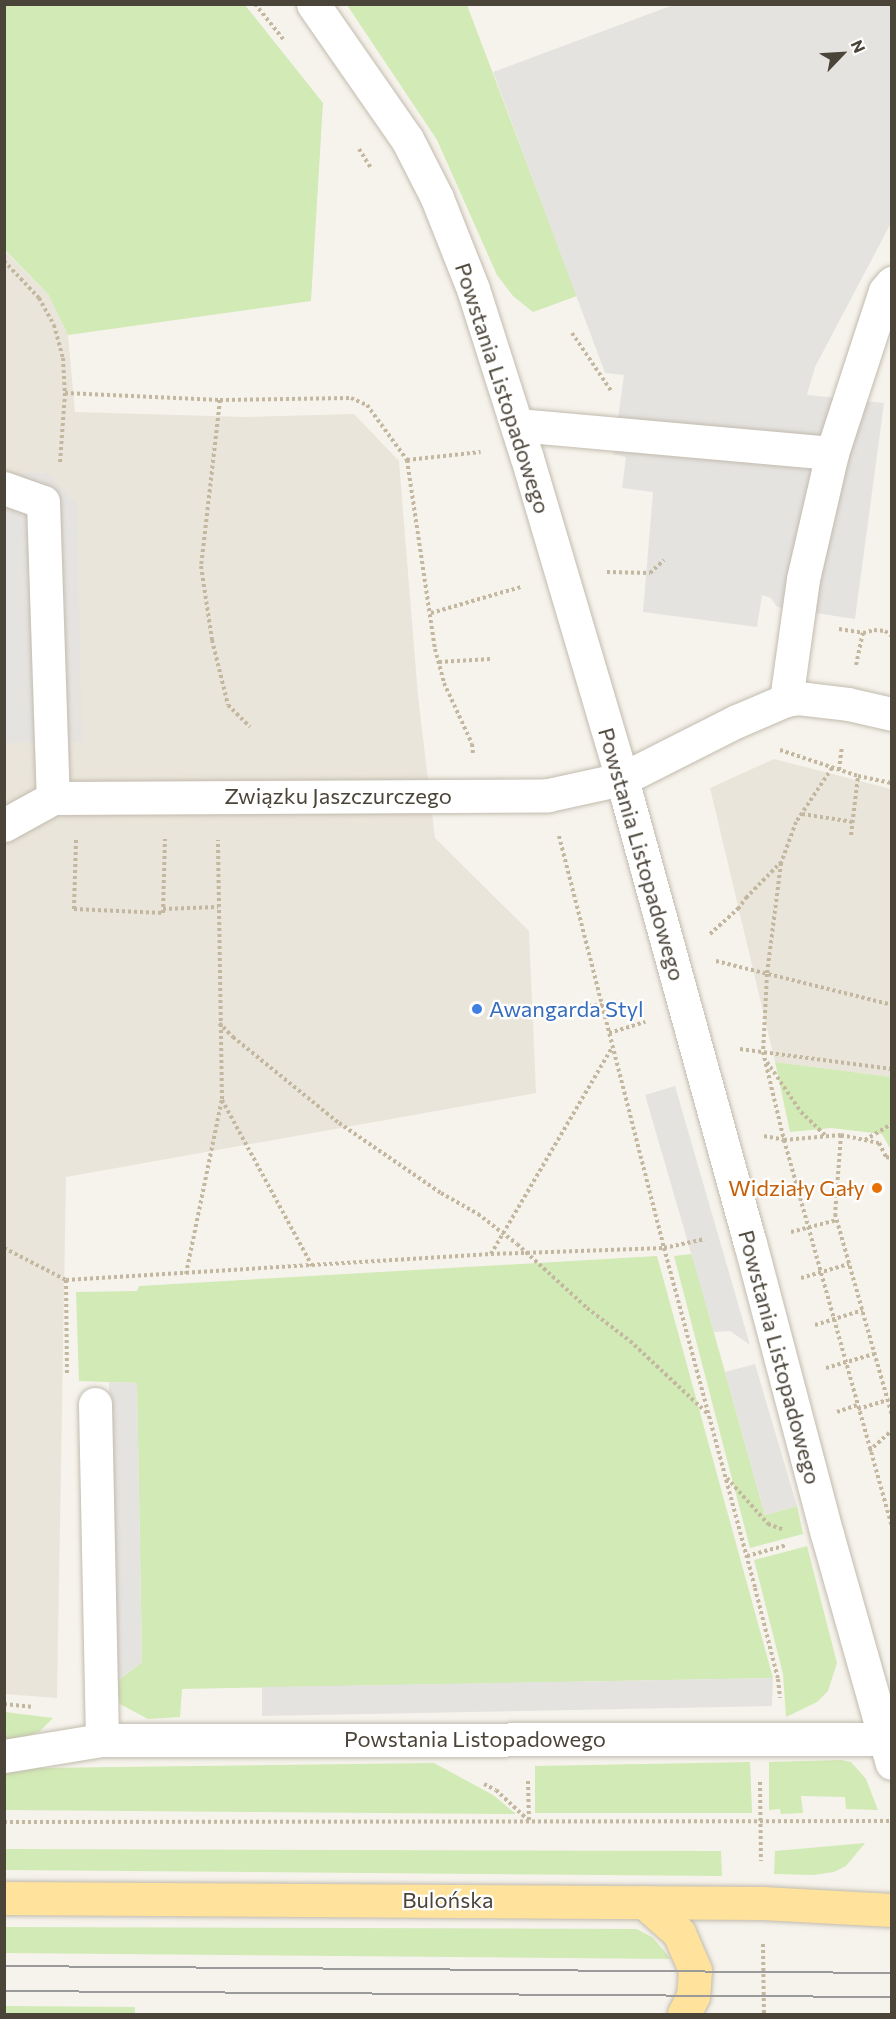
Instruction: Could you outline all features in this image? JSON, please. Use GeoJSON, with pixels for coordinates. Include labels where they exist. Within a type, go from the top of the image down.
{"type":"FeatureCollection","features":[{"type":"Feature","properties":{"kind":"main road","name":"Bulońska"},"geometry":{"type":"LineString","coordinates":[[4,1898],[762,1903],[891,1910]]}},
{"type":"Feature","properties":{"kind":"main road"},"geometry":{"type":"LineString","coordinates":[[644,1902],[679,1933],[695,1970],[693,1996],[684,2014]]}},
{"type":"Feature","properties":{"kind":"street","name":"Powstania Listopadowego"},"geometry":{"type":"LineString","coordinates":[[4,1756],[102,1740],[889,1747],[827,1534],[622,779],[517,425],[473,289],[437,198],[407,139],[313,4]]}},
{"type":"Feature","properties":{"kind":"street"},"geometry":{"type":"LineString","coordinates":[[891,283],[885,291],[832,453],[803,579],[786,700],[798,698],[848,704],[891,714]]}},
{"type":"Feature","properties":{"kind":"street"},"geometry":{"type":"LineString","coordinates":[[517,425],[832,453]]}},
{"type":"Feature","properties":{"kind":"street"},"geometry":{"type":"LineString","coordinates":[[4,488],[43,502],[52,798]]}},
{"type":"Feature","properties":{"kind":"street","name":"Związku Jaszczurczego"},"geometry":{"type":"LineString","coordinates":[[4,825],[52,798],[548,795],[622,779],[737,721],[786,700]]}},
{"type":"Feature","properties":{"kind":"street"},"geometry":{"type":"LineString","coordinates":[[95,1404],[102,1740]]}},
{"type":"Feature","properties":{"kind":"path"},"geometry":{"type":"LineString","coordinates":[[255,4],[288,47]]}},
{"type":"Feature","properties":{"kind":"path"},"geometry":{"type":"LineString","coordinates":[[357,147],[375,174]]}},
{"type":"Feature","properties":{"kind":"path"},"geometry":{"type":"LineString","coordinates":[[4,261],[39,297],[54,324],[63,358],[65,393],[61,456]]}},
{"type":"Feature","properties":{"kind":"path"},"geometry":{"type":"LineString","coordinates":[[572,333],[620,404],[650,438]]}},
{"type":"Feature","properties":{"kind":"path"},"geometry":{"type":"LineString","coordinates":[[65,393],[220,400],[351,398],[367,405],[407,460],[439,662],[444,682],[472,744],[476,796]]}},
{"type":"Feature","properties":{"kind":"path"},"geometry":{"type":"LineString","coordinates":[[220,400],[201,566],[212,640],[228,705],[249,727]]}},
{"type":"Feature","properties":{"kind":"path"},"geometry":{"type":"LineString","coordinates":[[407,460],[481,453]]}},
{"type":"Feature","properties":{"kind":"path"},"geometry":{"type":"LineString","coordinates":[[607,572],[650,573],[664,560]]}},
{"type":"Feature","properties":{"kind":"path"},"geometry":{"type":"LineString","coordinates":[[430,613],[527,585]]}},
{"type":"Feature","properties":{"kind":"path"},"geometry":{"type":"LineString","coordinates":[[863,633],[874,630],[885,631],[891,636]]}},
{"type":"Feature","properties":{"kind":"path"},"geometry":{"type":"LineString","coordinates":[[439,662],[490,659]]}},
{"type":"Feature","properties":{"kind":"path"},"geometry":{"type":"LineString","coordinates":[[776,748],[858,776],[891,783]]}},
{"type":"Feature","properties":{"kind":"path"},"geometry":{"type":"LineString","coordinates":[[832,768],[802,814],[781,863],[767,974],[763,1052],[784,1140],[891,1526]]}},
{"type":"Feature","properties":{"kind":"path"},"geometry":{"type":"LineString","coordinates":[[851,835],[858,776]]}},
{"type":"Feature","properties":{"kind":"path"},"geometry":{"type":"LineString","coordinates":[[548,795],[664,1248],[747,1556],[778,1679],[781,1702]]}},
{"type":"Feature","properties":{"kind":"path"},"geometry":{"type":"LineString","coordinates":[[186,1275],[222,1099],[219,1023],[218,797]]}},
{"type":"Feature","properties":{"kind":"path"},"geometry":{"type":"LineString","coordinates":[[802,814],[853,822]]}},
{"type":"Feature","properties":{"kind":"path"},"geometry":{"type":"LineString","coordinates":[[76,833],[74,909],[163,913],[165,832]]}},
{"type":"Feature","properties":{"kind":"path"},"geometry":{"type":"LineString","coordinates":[[704,940],[738,909],[781,863]]}},
{"type":"Feature","properties":{"kind":"path"},"geometry":{"type":"LineString","coordinates":[[163,909],[218,907]]}},
{"type":"Feature","properties":{"kind":"path"},"geometry":{"type":"LineString","coordinates":[[710,960],[891,1005]]}},
{"type":"Feature","properties":{"kind":"path"},"geometry":{"type":"LineString","coordinates":[[534,1008],[602,1005]]}},
{"type":"Feature","properties":{"kind":"path"},"geometry":{"type":"LineString","coordinates":[[219,1023],[339,1123],[441,1193],[478,1214],[587,1308],[630,1341],[709,1415]]}},
{"type":"Feature","properties":{"kind":"path"},"geometry":{"type":"LineString","coordinates":[[694,1042],[891,1069]]}},
{"type":"Feature","properties":{"kind":"path"},"geometry":{"type":"LineString","coordinates":[[491,1254],[613,1047]]}},
{"type":"Feature","properties":{"kind":"path"},"geometry":{"type":"LineString","coordinates":[[765,1059],[801,1112],[826,1136]]}},
{"type":"Feature","properties":{"kind":"path"},"geometry":{"type":"LineString","coordinates":[[222,1099],[312,1266]]}},
{"type":"Feature","properties":{"kind":"path"},"geometry":{"type":"LineString","coordinates":[[865,1140],[891,1124]]}},
{"type":"Feature","properties":{"kind":"path"},"geometry":{"type":"LineString","coordinates":[[784,1140],[842,1136],[879,1143],[886,1157],[891,1158]]}},
{"type":"Feature","properties":{"kind":"path"},"geometry":{"type":"LineString","coordinates":[[842,1136],[835,1214],[891,1415]]}},
{"type":"Feature","properties":{"kind":"path"},"geometry":{"type":"LineString","coordinates":[[4,1248],[66,1281],[491,1254],[664,1248]]}},
{"type":"Feature","properties":{"kind":"path"},"geometry":{"type":"LineString","coordinates":[[799,1278],[849,1264]]}},
{"type":"Feature","properties":{"kind":"path"},"geometry":{"type":"LineString","coordinates":[[812,1325],[863,1310]]}},
{"type":"Feature","properties":{"kind":"path"},"geometry":{"type":"LineString","coordinates":[[824,1369],[874,1354]]}},
{"type":"Feature","properties":{"kind":"path"},"geometry":{"type":"LineString","coordinates":[[858,1409],[887,1400]]}},
{"type":"Feature","properties":{"kind":"path"},"geometry":{"type":"LineString","coordinates":[[869,1451],[891,1430]]}},
{"type":"Feature","properties":{"kind":"path"},"geometry":{"type":"LineString","coordinates":[[726,1478],[768,1524],[790,1532],[827,1534]]}},
{"type":"Feature","properties":{"kind":"path"},"geometry":{"type":"LineString","coordinates":[[747,1556],[781,1547]]}},
{"type":"Feature","properties":{"kind":"path"},"geometry":{"type":"LineString","coordinates":[[760,1790],[760,1821]]}},
{"type":"Feature","properties":{"kind":"path"},"geometry":{"type":"LineString","coordinates":[[528,1797],[529,1822]]}},
{"type":"Feature","properties":{"kind":"path"},"geometry":{"type":"LineString","coordinates":[[4,1822],[891,1821]]}},
{"type":"Feature","properties":{"kind":"shaded area"},"geometry":{"type":"Polygon","coordinates":[[[673,5],[891,5],[891,223],[815,367],[807,395],[884,403],[855,619],[777,607],[771,598],[762,595],[757,627],[643,612],[653,492],[622,488],[626,457],[613,454],[624,375],[605,373],[493,72],[673,5]]]}},
{"type":"Feature","properties":{"kind":"shaded area"},"geometry":{"type":"Polygon","coordinates":[[[4,250],[48,294],[68,335],[75,412],[246,417],[354,414],[399,461],[418,696],[435,838],[529,931],[536,1093],[66,1177],[57,1698],[4,1694],[4,250]]]}},
{"type":"Feature","properties":{"kind":"shaded area"},"geometry":{"type":"Polygon","coordinates":[[[5,473],[48,473],[77,505],[82,742],[5,743],[5,473]]]}},
{"type":"Feature","properties":{"kind":"shaded area"},"geometry":{"type":"Polygon","coordinates":[[[774,759],[891,789],[891,1077],[775,1062],[710,788],[774,759]]]}},
{"type":"Feature","properties":{"kind":"shaded area"},"geometry":{"type":"Polygon","coordinates":[[[675,1086],[750,1345],[730,1331],[714,1332],[645,1095],[675,1086]]]}},
{"type":"Feature","properties":{"kind":"shaded area"},"geometry":{"type":"Polygon","coordinates":[[[755,1364],[797,1506],[765,1515],[725,1372],[755,1364]]]}},
{"type":"Feature","properties":{"kind":"shaded area"},"geometry":{"type":"Polygon","coordinates":[[[109,1382],[137,1383],[142,1662],[115,1683],[109,1382]]]}},
{"type":"Feature","properties":{"kind":"shaded area"},"geometry":{"type":"Polygon","coordinates":[[[773,1678],[772,1706],[262,1716],[262,1687],[773,1678]]]}},
{"type":"Feature","properties":{"kind":"green space"},"geometry":{"type":"Polygon","coordinates":[[[4,5],[245,5],[323,103],[311,301],[68,335],[48,294],[5,250],[4,5]]]}},
{"type":"Feature","properties":{"kind":"green space"},"geometry":{"type":"Polygon","coordinates":[[[347,5],[467,5],[577,296],[533,312],[513,296],[497,275],[437,140],[347,5]]]}},
{"type":"Feature","properties":{"kind":"green space"},"geometry":{"type":"Polygon","coordinates":[[[775,1062],[891,1077],[891,1150],[882,1134],[831,1128],[790,1132],[775,1062]]]}},
{"type":"Feature","properties":{"kind":"green space"},"geometry":{"type":"Polygon","coordinates":[[[692,1254],[765,1515],[797,1506],[803,1534],[750,1548],[674,1256],[692,1254]]]}},
{"type":"Feature","properties":{"kind":"green space"},"geometry":{"type":"Polygon","coordinates":[[[657,1256],[773,1678],[182,1689],[180,1717],[148,1719],[120,1704],[115,1683],[142,1662],[137,1383],[79,1381],[76,1292],[137,1291],[139,1286],[657,1256]]]}},
{"type":"Feature","properties":{"kind":"green space"},"geometry":{"type":"Polygon","coordinates":[[[807,1546],[837,1663],[828,1691],[817,1702],[786,1717],[783,1674],[754,1560],[807,1546]]]}},
{"type":"Feature","properties":{"kind":"green space"},"geometry":{"type":"Polygon","coordinates":[[[5,1712],[53,1718],[39,1732],[5,1743],[5,1712]]]}},
{"type":"Feature","properties":{"kind":"green space"},"geometry":{"type":"Polygon","coordinates":[[[841,1760],[851,1762],[866,1779],[878,1810],[846,1809],[845,1797],[801,1796],[803,1813],[781,1814],[780,1809],[769,1810],[769,1762],[841,1760]]]}},
{"type":"Feature","properties":{"kind":"green space"},"geometry":{"type":"Polygon","coordinates":[[[750,1762],[752,1813],[535,1813],[535,1766],[750,1762]]]}},
{"type":"Feature","properties":{"kind":"green space"},"geometry":{"type":"Polygon","coordinates":[[[434,1763],[493,1795],[516,1814],[5,1810],[5,1773],[39,1768],[434,1763]]]}},
{"type":"Feature","properties":{"kind":"green space"},"geometry":{"type":"Polygon","coordinates":[[[865,1843],[846,1866],[834,1872],[814,1875],[774,1874],[775,1851],[865,1843]]]}},
{"type":"Feature","properties":{"kind":"green space"},"geometry":{"type":"Polygon","coordinates":[[[5,1849],[721,1851],[722,1876],[5,1870],[5,1849]]]}},
{"type":"Feature","properties":{"kind":"green space"},"geometry":{"type":"Polygon","coordinates":[[[5,1927],[637,1929],[653,1938],[671,1959],[5,1953],[5,1927]]]}},
{"type":"Feature","properties":{"kind":"green space"},"geometry":{"type":"Polygon","coordinates":[[[5,2006],[135,2007],[135,2014],[5,2014],[5,2006]]]}},
{"type":"Feature","properties":{"kind":"tram line"},"geometry":{"type":"LineString","coordinates":[[4,1966],[892,1973]]}},
{"type":"Feature","properties":{"kind":"tram line"},"geometry":{"type":"LineString","coordinates":[[4,1991],[892,1997]]}},
{"type":"Feature","properties":{"kind":"place","name":"Awangarda Styl"},"geometry":{"type":"Point","coordinates":[477,1009]}},
{"type":"Feature","properties":{"kind":"place","name":"Widziały Gały"},"geometry":{"type":"Point","coordinates":[877,1188]}}]}
